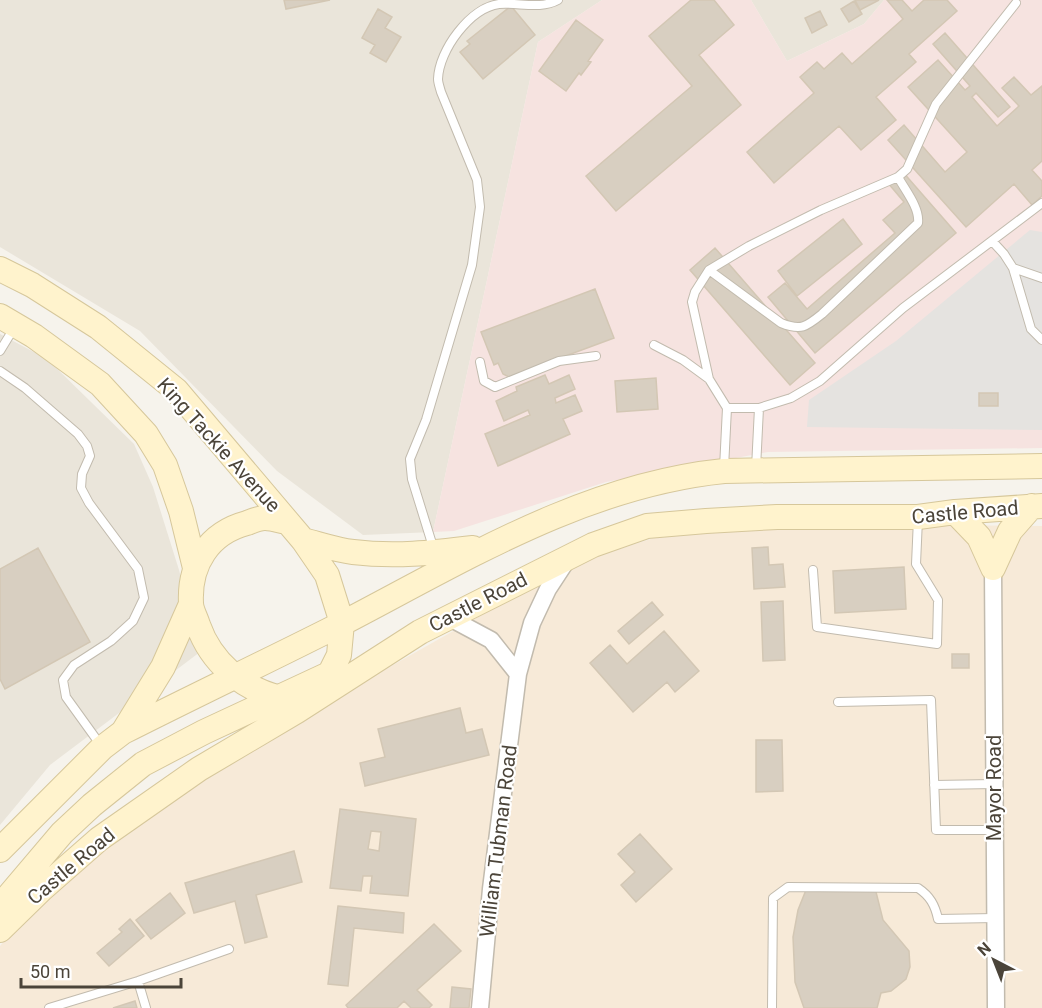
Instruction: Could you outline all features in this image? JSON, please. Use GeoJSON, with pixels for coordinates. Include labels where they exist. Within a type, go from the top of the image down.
{"type":"FeatureCollection","features":[{"type":"Feature","properties":{"kind":"main road","name":"King Tackie Avenue"},"geometry":{"type":"LineString","coordinates":[[0,269],[32,285],[98,327],[176,390],[295,531]]}},
{"type":"Feature","properties":{"kind":"main road"},"geometry":{"type":"LineString","coordinates":[[8,320],[100,384],[146,434],[165,465],[182,511],[195,568],[191,604],[163,667],[123,732]]}},
{"type":"Feature","properties":{"kind":"main road","name":"Castle Road"},"geometry":{"type":"LineString","coordinates":[[0,850],[102,748],[123,732],[342,623],[490,545],[552,518],[642,485],[724,471],[1042,466]]}},
{"type":"Feature","properties":{"kind":"main road"},"geometry":{"type":"LineString","coordinates":[[993,568],[1010,531],[1037,506]]}},
{"type":"Feature","properties":{"kind":"main road","name":"Castle Road"},"geometry":{"type":"LineString","coordinates":[[0,930],[91,847],[143,807],[199,769],[297,711],[448,616],[593,545],[647,526],[777,517],[918,517],[1037,506]]}},
{"type":"Feature","properties":{"kind":"main road"},"geometry":{"type":"LineString","coordinates":[[955,512],[980,537],[993,568]]}},
{"type":"Feature","properties":{"kind":"main road"},"geometry":{"type":"LineString","coordinates":[[195,568],[205,550],[224,531],[265,518],[350,552],[388,555],[435,553],[490,545]]}},
{"type":"Feature","properties":{"kind":"main road"},"geometry":{"type":"LineString","coordinates":[[295,531],[327,575],[342,623],[339,655],[329,675]]}},
{"type":"Feature","properties":{"kind":"main road"},"geometry":{"type":"LineString","coordinates":[[191,604],[203,639],[215,659],[235,676],[264,694],[281,698]]}},
{"type":"Feature","properties":{"kind":"main road"},"geometry":{"type":"LineString","coordinates":[[0,906],[62,834],[92,805],[143,764],[204,732],[420,632]]}},
{"type":"Feature","properties":{"kind":"street","name":"William Tubman Road"},"geometry":{"type":"LineString","coordinates":[[480,1008],[491,889],[518,674],[532,623],[548,589],[570,556]]}},
{"type":"Feature","properties":{"kind":"street","name":"Mayor Road"},"geometry":{"type":"LineString","coordinates":[[993,568],[996,1008]]}},
{"type":"Feature","properties":{"kind":"street"},"geometry":{"type":"LineString","coordinates":[[448,616],[491,640],[518,674]]}},
{"type":"Feature","properties":{"kind":"lane"},"geometry":{"type":"LineString","coordinates":[[435,553],[412,480],[410,459],[426,420],[472,265],[480,207],[477,180],[438,80],[441,66],[449,46],[463,26],[480,10],[498,4],[551,4],[558,0]]}},
{"type":"Feature","properties":{"kind":"lane"},"geometry":{"type":"LineString","coordinates":[[724,471],[727,408],[709,379],[692,302],[695,292],[709,270],[749,246],[821,210],[898,177],[907,169],[936,104],[1016,3]]}},
{"type":"Feature","properties":{"kind":"lane"},"geometry":{"type":"LineString","coordinates":[[709,270],[781,323],[795,328],[808,326],[918,223],[916,209],[898,177]]}},
{"type":"Feature","properties":{"kind":"lane"},"geometry":{"type":"LineString","coordinates":[[727,408],[759,408],[791,398],[819,381],[903,308],[1042,203]]}},
{"type":"Feature","properties":{"kind":"lane"},"geometry":{"type":"LineString","coordinates":[[993,242],[1004,254],[1012,268],[1031,329],[1042,340]]}},
{"type":"Feature","properties":{"kind":"lane"},"geometry":{"type":"LineString","coordinates":[[1012,268],[1042,278]]}},
{"type":"Feature","properties":{"kind":"lane"},"geometry":{"type":"LineString","coordinates":[[0,351],[8,320]]}},
{"type":"Feature","properties":{"kind":"lane"},"geometry":{"type":"LineString","coordinates":[[654,345],[683,360],[709,379]]}},
{"type":"Feature","properties":{"kind":"lane"},"geometry":{"type":"LineString","coordinates":[[480,362],[484,381],[495,387],[559,361],[596,356]]}},
{"type":"Feature","properties":{"kind":"lane"},"geometry":{"type":"LineString","coordinates":[[0,371],[25,388],[82,439],[90,456],[82,474],[81,488],[89,503],[138,569],[144,598],[133,621],[111,641],[74,665],[63,680],[66,698],[102,748]]}},
{"type":"Feature","properties":{"kind":"lane"},"geometry":{"type":"LineString","coordinates":[[756,471],[759,408]]}},
{"type":"Feature","properties":{"kind":"lane"},"geometry":{"type":"LineString","coordinates":[[813,570],[818,627],[937,644],[938,600],[916,564],[918,517]]}},
{"type":"Feature","properties":{"kind":"lane"},"geometry":{"type":"LineString","coordinates":[[838,702],[931,700],[936,830],[994,830]]}},
{"type":"Feature","properties":{"kind":"lane"},"geometry":{"type":"LineString","coordinates":[[934,785],[994,784]]}},
{"type":"Feature","properties":{"kind":"lane"},"geometry":{"type":"LineString","coordinates":[[772,1008],[773,898],[788,887],[918,888],[931,899],[938,919],[995,918]]}},
{"type":"Feature","properties":{"kind":"lane"},"geometry":{"type":"LineString","coordinates":[[49,1008],[229,950]]}},
{"type":"Feature","properties":{"kind":"lane"},"geometry":{"type":"LineString","coordinates":[[138,981],[146,1008]]}},
{"type":"Feature","properties":{"kind":"shaded area"},"geometry":{"type":"Polygon","coordinates":[[[0,0],[602,0],[538,42],[433,532],[363,535],[277,471],[140,331],[0,247],[0,0]]]}},
{"type":"Feature","properties":{"kind":"shaded area"},"geometry":{"type":"Polygon","coordinates":[[[602,0],[751,0],[787,61],[864,24],[884,0],[1042,0],[1042,448],[768,452],[606,482],[454,531],[433,532],[538,42],[602,0]]]}},
{"type":"Feature","properties":{"kind":"shaded area"},"geometry":{"type":"Polygon","coordinates":[[[751,0],[884,0],[864,24],[787,61],[751,0]]]}},
{"type":"Feature","properties":{"kind":"shaded area"},"geometry":{"type":"Polygon","coordinates":[[[1030,230],[1042,232],[1042,430],[807,427],[809,400],[896,341],[1030,230]]]}},
{"type":"Feature","properties":{"kind":"shaded area"},"geometry":{"type":"Polygon","coordinates":[[[0,334],[47,359],[134,444],[153,487],[179,570],[200,652],[50,765],[0,825],[0,334]]]}},
{"type":"Feature","properties":{"kind":"shaded area"},"geometry":{"type":"Polygon","coordinates":[[[785,524],[1042,526],[1042,1008],[0,1008],[0,946],[16,928],[107,838],[239,752],[517,595],[586,560],[669,533],[785,524]]]}},
{"type":"Feature","properties":{"kind":"building"},"geometry":{"type":"Polygon","coordinates":[[[284,0],[330,0],[286,9],[284,0]]]}},
{"type":"Feature","properties":{"kind":"building"},"geometry":{"type":"Polygon","coordinates":[[[691,0],[714,0],[734,25],[699,55],[741,105],[616,211],[586,176],[692,86],[649,36],[691,0]]]}},
{"type":"Feature","properties":{"kind":"building"},"geometry":{"type":"Polygon","coordinates":[[[855,0],[879,0],[860,10],[855,0]]]}},
{"type":"Feature","properties":{"kind":"building"},"geometry":{"type":"Polygon","coordinates":[[[887,0],[902,0],[912,11],[924,0],[947,0],[957,11],[909,54],[916,62],[876,97],[896,120],[861,150],[839,126],[774,183],[747,152],[814,93],[800,77],[817,62],[824,69],[842,53],[852,64],[903,19],[887,0]]]}},
{"type":"Feature","properties":{"kind":"building"},"geometry":{"type":"Polygon","coordinates":[[[854,1],[862,14],[849,22],[841,9],[854,1]]]}},
{"type":"Feature","properties":{"kind":"building"},"geometry":{"type":"Polygon","coordinates":[[[511,6],[535,35],[483,79],[460,52],[470,44],[467,41],[511,6]]]}},
{"type":"Feature","properties":{"kind":"building"},"geometry":{"type":"Polygon","coordinates":[[[378,9],[392,17],[385,28],[401,37],[386,62],[370,53],[375,45],[362,38],[378,9]]]}},
{"type":"Feature","properties":{"kind":"building"},"geometry":{"type":"Polygon","coordinates":[[[820,11],[827,25],[812,33],[805,18],[820,11]]]}},
{"type":"Feature","properties":{"kind":"building"},"geometry":{"type":"Polygon","coordinates":[[[576,20],[603,40],[588,61],[591,62],[581,75],[579,73],[566,91],[539,71],[576,20]]]}},
{"type":"Feature","properties":{"kind":"building"},"geometry":{"type":"Polygon","coordinates":[[[945,33],[1010,107],[998,117],[976,93],[972,97],[997,126],[1019,106],[1002,88],[1014,77],[1031,95],[1042,86],[1042,161],[1032,170],[1042,181],[1042,196],[1032,205],[1014,184],[966,227],[888,140],[904,125],[945,172],[967,152],[908,87],[938,60],[965,90],[970,86],[933,44],[945,33]]]}},
{"type":"Feature","properties":{"kind":"building"},"geometry":{"type":"Polygon","coordinates":[[[902,171],[956,233],[815,353],[768,297],[785,283],[807,309],[895,233],[883,220],[904,202],[888,183],[902,171]]]}},
{"type":"Feature","properties":{"kind":"building"},"geometry":{"type":"Polygon","coordinates":[[[843,219],[862,244],[797,296],[778,271],[843,219]]]}},
{"type":"Feature","properties":{"kind":"building"},"geometry":{"type":"Polygon","coordinates":[[[715,248],[815,363],[790,385],[690,270],[715,248]]]}},
{"type":"Feature","properties":{"kind":"building"},"geometry":{"type":"Polygon","coordinates":[[[595,289],[614,338],[509,377],[503,374],[498,363],[494,365],[481,332],[595,289]]]}},
{"type":"Feature","properties":{"kind":"building"},"geometry":{"type":"Polygon","coordinates":[[[545,375],[549,384],[569,375],[575,389],[555,398],[556,403],[575,395],[582,411],[563,419],[570,434],[498,466],[485,434],[530,415],[528,410],[504,421],[496,401],[517,391],[516,387],[545,375]]]}},
{"type":"Feature","properties":{"kind":"building"},"geometry":{"type":"Polygon","coordinates":[[[656,378],[658,409],[617,412],[615,381],[656,378]]]}},
{"type":"Feature","properties":{"kind":"building"},"geometry":{"type":"Polygon","coordinates":[[[979,393],[998,393],[998,406],[979,406],[979,393]]]}},
{"type":"Feature","properties":{"kind":"building"},"geometry":{"type":"Polygon","coordinates":[[[768,547],[769,565],[783,564],[785,587],[754,589],[752,548],[768,547]]]}},
{"type":"Feature","properties":{"kind":"building"},"geometry":{"type":"Polygon","coordinates":[[[38,548],[90,642],[5,689],[0,679],[0,569],[38,548]]]}},
{"type":"Feature","properties":{"kind":"building"},"geometry":{"type":"Polygon","coordinates":[[[904,567],[906,609],[835,613],[833,571],[904,567]]]}},
{"type":"Feature","properties":{"kind":"building"},"geometry":{"type":"Polygon","coordinates":[[[783,601],[785,660],[763,661],[761,602],[783,601]]]}},
{"type":"Feature","properties":{"kind":"building"},"geometry":{"type":"Polygon","coordinates":[[[652,602],[663,615],[629,644],[618,631],[652,602]]]}},
{"type":"Feature","properties":{"kind":"building"},"geometry":{"type":"Polygon","coordinates":[[[664,631],[699,671],[675,692],[667,682],[633,712],[590,663],[610,645],[627,664],[664,631]]]}},
{"type":"Feature","properties":{"kind":"building"},"geometry":{"type":"Polygon","coordinates":[[[952,654],[969,654],[969,668],[952,668],[952,654]]]}},
{"type":"Feature","properties":{"kind":"building"},"geometry":{"type":"Polygon","coordinates":[[[460,708],[466,733],[482,729],[489,755],[365,786],[360,763],[385,757],[378,729],[460,708]]]}},
{"type":"Feature","properties":{"kind":"building"},"geometry":{"type":"Polygon","coordinates":[[[756,740],[782,740],[783,791],[756,792],[756,740]]]}},
{"type":"Feature","properties":{"kind":"building"},"geometry":{"type":"Polygon","coordinates":[[[340,809],[416,819],[408,896],[370,893],[372,876],[363,876],[361,891],[330,888],[340,809]],[[371,831],[368,849],[379,851],[381,832],[371,831]]]}},
{"type":"Feature","properties":{"kind":"building"},"geometry":{"type":"Polygon","coordinates":[[[640,834],[672,869],[636,902],[621,885],[635,872],[618,854],[640,834]]]}},
{"type":"Feature","properties":{"kind":"building"},"geometry":{"type":"Polygon","coordinates":[[[294,851],[302,882],[256,895],[267,937],[245,943],[235,901],[194,913],[185,883],[294,851]]]}},
{"type":"Feature","properties":{"kind":"building"},"geometry":{"type":"Polygon","coordinates":[[[875,888],[883,920],[909,951],[910,967],[906,979],[891,991],[881,993],[877,1008],[804,1008],[795,982],[793,937],[798,910],[806,890],[875,888]]]}},
{"type":"Feature","properties":{"kind":"building"},"geometry":{"type":"Polygon","coordinates":[[[170,893],[185,913],[151,939],[136,920],[170,893]]]}},
{"type":"Feature","properties":{"kind":"building"},"geometry":{"type":"Polygon","coordinates":[[[338,906],[404,913],[403,933],[354,928],[348,986],[328,984],[338,906]]]}},
{"type":"Feature","properties":{"kind":"building"},"geometry":{"type":"Polygon","coordinates":[[[130,919],[144,936],[109,966],[97,953],[122,932],[119,929],[130,919]]]}},
{"type":"Feature","properties":{"kind":"building"},"geometry":{"type":"Polygon","coordinates":[[[434,924],[461,951],[417,990],[432,1005],[429,1008],[411,1008],[404,1001],[397,1008],[348,1008],[346,1005],[434,924]]]}},
{"type":"Feature","properties":{"kind":"building"},"geometry":{"type":"Polygon","coordinates":[[[452,987],[471,989],[469,1008],[450,1008],[452,987]]]}},
{"type":"Feature","properties":{"kind":"building"},"geometry":{"type":"Polygon","coordinates":[[[135,1001],[137,1008],[113,1008],[135,1001]]]}}]}
